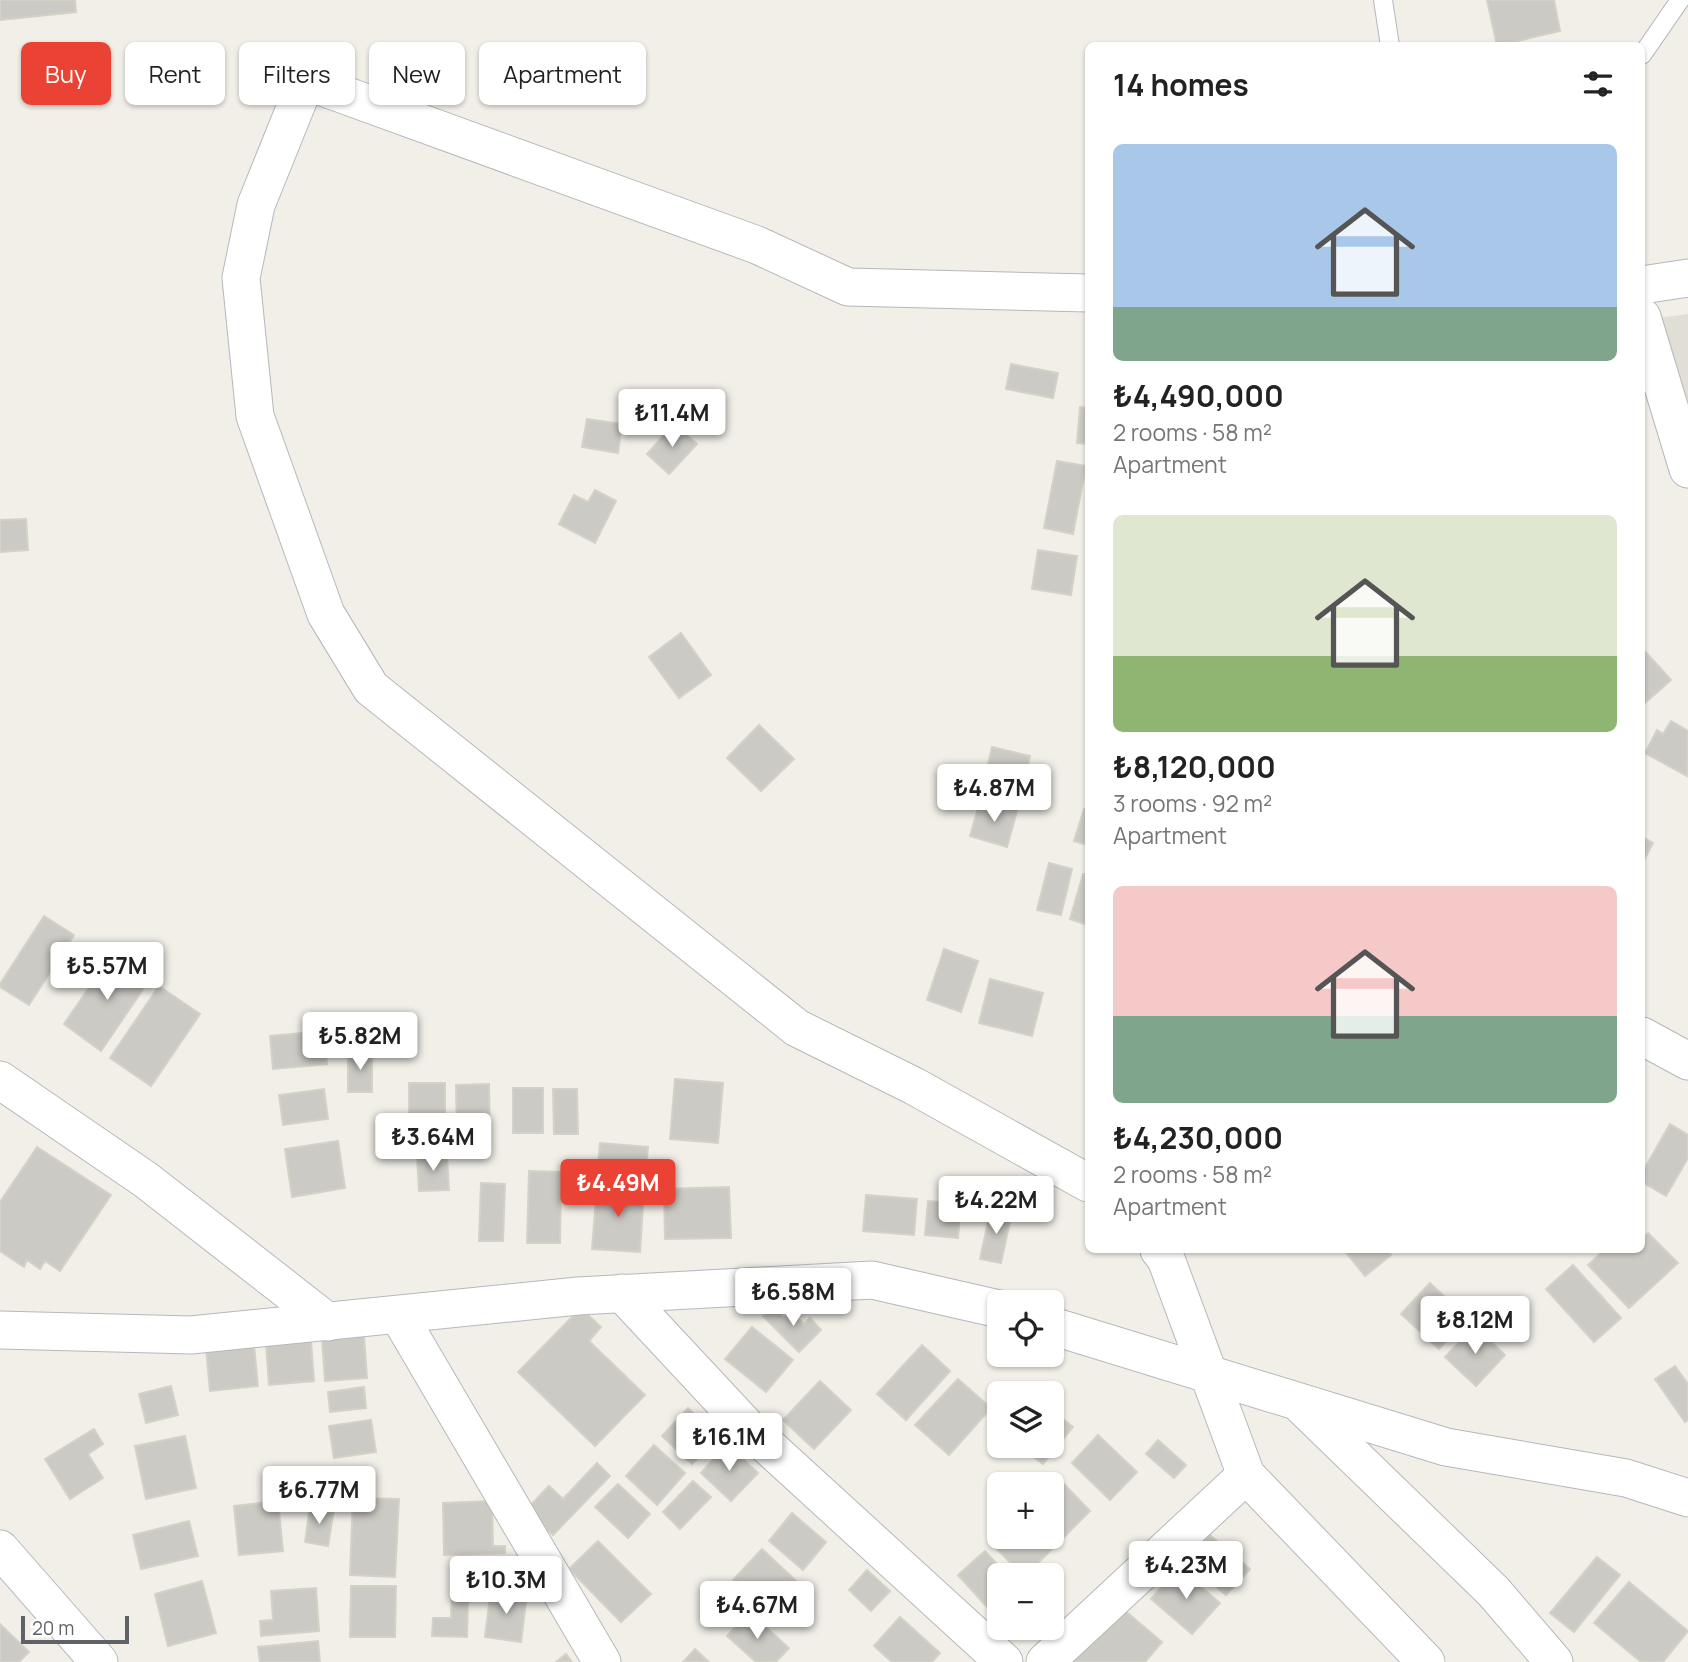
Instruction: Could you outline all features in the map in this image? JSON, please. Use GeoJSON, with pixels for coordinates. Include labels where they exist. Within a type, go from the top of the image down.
{"type":"FeatureCollection","features":[{"type":"Feature","properties":{"kind":"street"},"geometry":{"type":"LineString","coordinates":[[1085,293],[848,287],[757,244],[306,81],[256,205],[241,278],[255,415],[326,614],[371,688],[797,1028],[914,1086],[1085,1181]]}},
{"type":"Feature","properties":{"kind":"street"},"geometry":{"type":"LineString","coordinates":[[1645,285],[1688,278]]}},
{"type":"Feature","properties":{"kind":"street"},"geometry":{"type":"LineString","coordinates":[[1645,327],[1688,469]]}},
{"type":"Feature","properties":{"kind":"street"},"geometry":{"type":"LineString","coordinates":[[1645,1038],[1688,1061]]}},
{"type":"Feature","properties":{"kind":"street"},"geometry":{"type":"LineString","coordinates":[[0,1080],[146,1180],[328,1322]]}},
{"type":"Feature","properties":{"kind":"street"},"geometry":{"type":"LineString","coordinates":[[1161,1253],[1166,1259],[1247,1475],[1426,1662]]}},
{"type":"Feature","properties":{"kind":"street"},"geometry":{"type":"LineString","coordinates":[[0,1330],[191,1335],[622,1293],[872,1280],[987,1306]]}},
{"type":"Feature","properties":{"kind":"street"},"geometry":{"type":"LineString","coordinates":[[622,1293],[747,1427],[1004,1662]]}},
{"type":"Feature","properties":{"kind":"street"},"geometry":{"type":"LineString","coordinates":[[399,1316],[602,1662]]}},
{"type":"Feature","properties":{"kind":"street"},"geometry":{"type":"LineString","coordinates":[[1064,1330],[1446,1447],[1626,1478],[1688,1497]]}},
{"type":"Feature","properties":{"kind":"street"},"geometry":{"type":"LineString","coordinates":[[1298,1402],[1493,1591],[1554,1662]]}},
{"type":"Feature","properties":{"kind":"street"},"geometry":{"type":"LineString","coordinates":[[1045,1662],[1247,1475]]}},
{"type":"Feature","properties":{"kind":"street"},"geometry":{"type":"LineString","coordinates":[[0,1549],[99,1662]]}},
{"type":"Feature","properties":{"kind":"lane"},"geometry":{"type":"LineString","coordinates":[[1383,0],[1389,42]]}},
{"type":"Feature","properties":{"kind":"lane"},"geometry":{"type":"LineString","coordinates":[[1645,50],[1680,0]]}},
{"type":"Feature","properties":{"kind":"shaded area"},"geometry":{"type":"Polygon","coordinates":[[[1688,314],[1688,408],[1658,318],[1688,314]]]}},
{"type":"Feature","properties":{"kind":"building"},"geometry":{"type":"Polygon","coordinates":[[[0,0],[75,0],[76,12],[0,20],[0,0]]]}},
{"type":"Feature","properties":{"kind":"building"},"geometry":{"type":"Polygon","coordinates":[[[1487,0],[1554,0],[1560,31],[1514,42],[1496,42],[1487,0]]]}},
{"type":"Feature","properties":{"kind":"building"},"geometry":{"type":"Polygon","coordinates":[[[1011,364],[1058,373],[1053,398],[1006,389],[1011,364]]]}},
{"type":"Feature","properties":{"kind":"building"},"geometry":{"type":"Polygon","coordinates":[[[1080,407],[1085,408],[1085,444],[1077,443],[1080,407]]]}},
{"type":"Feature","properties":{"kind":"building"},"geometry":{"type":"Polygon","coordinates":[[[587,419],[622,424],[618,453],[582,447],[587,419]]]}},
{"type":"Feature","properties":{"kind":"building"},"geometry":{"type":"Polygon","coordinates":[[[674,424],[697,444],[669,474],[647,454],[674,424]]]}},
{"type":"Feature","properties":{"kind":"building"},"geometry":{"type":"Polygon","coordinates":[[[1057,461],[1085,466],[1073,534],[1044,528],[1057,461]]]}},
{"type":"Feature","properties":{"kind":"building"},"geometry":{"type":"Polygon","coordinates":[[[595,490],[616,501],[595,543],[559,524],[574,495],[588,502],[595,490]]]}},
{"type":"Feature","properties":{"kind":"building"},"geometry":{"type":"Polygon","coordinates":[[[26,519],[28,550],[0,552],[0,520],[26,519]]]}},
{"type":"Feature","properties":{"kind":"building"},"geometry":{"type":"Polygon","coordinates":[[[1038,550],[1077,556],[1071,595],[1032,589],[1038,550]]]}},
{"type":"Feature","properties":{"kind":"building"},"geometry":{"type":"Polygon","coordinates":[[[681,633],[711,675],[679,698],[649,657],[681,633]]]}},
{"type":"Feature","properties":{"kind":"building"},"geometry":{"type":"Polygon","coordinates":[[[1645,651],[1671,680],[1645,703],[1645,651]]]}},
{"type":"Feature","properties":{"kind":"building"},"geometry":{"type":"Polygon","coordinates":[[[1671,721],[1688,731],[1687,776],[1645,753],[1657,730],[1663,734],[1671,721]]]}},
{"type":"Feature","properties":{"kind":"building"},"geometry":{"type":"Polygon","coordinates":[[[759,725],[794,759],[761,791],[727,758],[759,725]]]}},
{"type":"Feature","properties":{"kind":"building"},"geometry":{"type":"Polygon","coordinates":[[[992,747],[1030,756],[1020,799],[982,790],[992,747]]]}},
{"type":"Feature","properties":{"kind":"building"},"geometry":{"type":"Polygon","coordinates":[[[980,801],[1017,811],[1007,847],[970,836],[980,801]]]}},
{"type":"Feature","properties":{"kind":"building"},"geometry":{"type":"Polygon","coordinates":[[[1084,809],[1085,844],[1074,841],[1084,809]]]}},
{"type":"Feature","properties":{"kind":"building"},"geometry":{"type":"Polygon","coordinates":[[[1645,839],[1653,843],[1645,858],[1645,839]]]}},
{"type":"Feature","properties":{"kind":"building"},"geometry":{"type":"Polygon","coordinates":[[[1049,863],[1072,869],[1061,915],[1037,910],[1049,863]]]}},
{"type":"Feature","properties":{"kind":"building"},"geometry":{"type":"Polygon","coordinates":[[[1083,874],[1085,874],[1085,924],[1070,919],[1083,874]]]}},
{"type":"Feature","properties":{"kind":"building"},"geometry":{"type":"Polygon","coordinates":[[[44,916],[74,935],[29,1005],[0,987],[0,984],[44,916]]]}},
{"type":"Feature","properties":{"kind":"building"},"geometry":{"type":"Polygon","coordinates":[[[944,949],[978,961],[961,1012],[927,1000],[944,949]]]}},
{"type":"Feature","properties":{"kind":"building"},"geometry":{"type":"Polygon","coordinates":[[[113,953],[150,979],[101,1051],[64,1024],[113,953]]]}},
{"type":"Feature","properties":{"kind":"building"},"geometry":{"type":"Polygon","coordinates":[[[990,979],[1043,993],[1032,1036],[979,1023],[990,979]]]}},
{"type":"Feature","properties":{"kind":"building"},"geometry":{"type":"Polygon","coordinates":[[[159,986],[200,1014],[151,1086],[110,1058],[159,986]]]}},
{"type":"Feature","properties":{"kind":"building"},"geometry":{"type":"Polygon","coordinates":[[[324,1031],[327,1064],[273,1069],[270,1036],[324,1031]]]}},
{"type":"Feature","properties":{"kind":"building"},"geometry":{"type":"Polygon","coordinates":[[[348,1053],[372,1053],[372,1092],[348,1092],[348,1053]]]}},
{"type":"Feature","properties":{"kind":"building"},"geometry":{"type":"Polygon","coordinates":[[[675,1079],[723,1083],[718,1143],[670,1139],[675,1079]]]}},
{"type":"Feature","properties":{"kind":"building"},"geometry":{"type":"Polygon","coordinates":[[[409,1083],[445,1083],[445,1131],[409,1131],[409,1083]]]}},
{"type":"Feature","properties":{"kind":"building"},"geometry":{"type":"Polygon","coordinates":[[[489,1084],[490,1132],[457,1133],[456,1085],[489,1084]]]}},
{"type":"Feature","properties":{"kind":"building"},"geometry":{"type":"Polygon","coordinates":[[[513,1088],[543,1088],[543,1133],[513,1133],[513,1088]]]}},
{"type":"Feature","properties":{"kind":"building"},"geometry":{"type":"Polygon","coordinates":[[[324,1089],[328,1119],[283,1125],[279,1095],[324,1089]]]}},
{"type":"Feature","properties":{"kind":"building"},"geometry":{"type":"Polygon","coordinates":[[[553,1089],[577,1089],[578,1134],[554,1134],[553,1089]]]}},
{"type":"Feature","properties":{"kind":"building"},"geometry":{"type":"Polygon","coordinates":[[[1670,1124],[1688,1135],[1688,1158],[1666,1196],[1645,1184],[1645,1168],[1670,1124]]]}},
{"type":"Feature","properties":{"kind":"building"},"geometry":{"type":"Polygon","coordinates":[[[338,1141],[345,1188],[292,1197],[285,1149],[338,1141]]]}},
{"type":"Feature","properties":{"kind":"building"},"geometry":{"type":"Polygon","coordinates":[[[600,1143],[648,1147],[645,1180],[597,1176],[600,1143]]]}},
{"type":"Feature","properties":{"kind":"building"},"geometry":{"type":"Polygon","coordinates":[[[37,1147],[111,1195],[60,1271],[45,1261],[40,1269],[27,1260],[24,1267],[0,1251],[0,1202],[37,1147]]]}},
{"type":"Feature","properties":{"kind":"building"},"geometry":{"type":"Polygon","coordinates":[[[447,1156],[449,1190],[419,1191],[417,1157],[447,1156]]]}},
{"type":"Feature","properties":{"kind":"building"},"geometry":{"type":"Polygon","coordinates":[[[529,1171],[561,1172],[560,1243],[527,1243],[529,1171]]]}},
{"type":"Feature","properties":{"kind":"building"},"geometry":{"type":"Polygon","coordinates":[[[481,1183],[505,1184],[503,1241],[479,1241],[481,1183]]]}},
{"type":"Feature","properties":{"kind":"building"},"geometry":{"type":"Polygon","coordinates":[[[597,1186],[644,1190],[640,1252],[592,1249],[597,1186]]]}},
{"type":"Feature","properties":{"kind":"building"},"geometry":{"type":"Polygon","coordinates":[[[729,1187],[731,1238],[665,1239],[664,1189],[729,1187]]]}},
{"type":"Feature","properties":{"kind":"building"},"geometry":{"type":"Polygon","coordinates":[[[866,1195],[917,1199],[914,1235],[863,1231],[866,1195]]]}},
{"type":"Feature","properties":{"kind":"building"},"geometry":{"type":"Polygon","coordinates":[[[928,1201],[961,1204],[958,1238],[925,1235],[928,1201]]]}},
{"type":"Feature","properties":{"kind":"building"},"geometry":{"type":"Polygon","coordinates":[[[991,1208],[1012,1212],[1001,1263],[980,1259],[991,1208]]]}},
{"type":"Feature","properties":{"kind":"building"},"geometry":{"type":"Polygon","coordinates":[[[1648,1233],[1678,1263],[1629,1308],[1588,1265],[1601,1253],[1645,1253],[1645,1236],[1648,1233]]]}},
{"type":"Feature","properties":{"kind":"building"},"geometry":{"type":"Polygon","coordinates":[[[1346,1253],[1389,1253],[1391,1255],[1365,1276],[1346,1253]]]}},
{"type":"Feature","properties":{"kind":"building"},"geometry":{"type":"Polygon","coordinates":[[[1573,1265],[1621,1318],[1594,1342],[1546,1289],[1573,1265]]]}},
{"type":"Feature","properties":{"kind":"building"},"geometry":{"type":"Polygon","coordinates":[[[1430,1283],[1467,1318],[1439,1349],[1401,1314],[1430,1283]]]}},
{"type":"Feature","properties":{"kind":"building"},"geometry":{"type":"Polygon","coordinates":[[[773,1307],[784,1318],[791,1312],[804,1324],[810,1318],[821,1330],[799,1352],[763,1316],[773,1307]]]}},
{"type":"Feature","properties":{"kind":"building"},"geometry":{"type":"Polygon","coordinates":[[[581,1308],[601,1327],[589,1341],[645,1395],[595,1446],[518,1372],[581,1308]]]}},
{"type":"Feature","properties":{"kind":"building"},"geometry":{"type":"Polygon","coordinates":[[[1475,1326],[1505,1355],[1476,1386],[1445,1357],[1475,1326]]]}},
{"type":"Feature","properties":{"kind":"building"},"geometry":{"type":"Polygon","coordinates":[[[752,1327],[793,1360],[766,1392],[725,1359],[752,1327]]]}},
{"type":"Feature","properties":{"kind":"building"},"geometry":{"type":"Polygon","coordinates":[[[364,1336],[367,1378],[325,1381],[322,1339],[364,1336]]]}},
{"type":"Feature","properties":{"kind":"building"},"geometry":{"type":"Polygon","coordinates":[[[311,1341],[314,1381],[269,1385],[266,1344],[311,1341]]]}},
{"type":"Feature","properties":{"kind":"building"},"geometry":{"type":"Polygon","coordinates":[[[254,1345],[258,1386],[210,1391],[206,1349],[254,1345]]]}},
{"type":"Feature","properties":{"kind":"building"},"geometry":{"type":"Polygon","coordinates":[[[922,1345],[950,1371],[906,1420],[877,1394],[922,1345]]]}},
{"type":"Feature","properties":{"kind":"building"},"geometry":{"type":"Polygon","coordinates":[[[1675,1366],[1688,1384],[1688,1420],[1685,1422],[1655,1379],[1675,1366]]]}},
{"type":"Feature","properties":{"kind":"building"},"geometry":{"type":"Polygon","coordinates":[[[958,1379],[987,1404],[987,1412],[949,1455],[915,1425],[958,1379]]]}},
{"type":"Feature","properties":{"kind":"building"},"geometry":{"type":"Polygon","coordinates":[[[820,1381],[851,1410],[814,1449],[783,1420],[820,1381]]]}},
{"type":"Feature","properties":{"kind":"building"},"geometry":{"type":"Polygon","coordinates":[[[171,1386],[178,1415],[146,1423],[139,1394],[171,1386]]]}},
{"type":"Feature","properties":{"kind":"building"},"geometry":{"type":"Polygon","coordinates":[[[364,1387],[366,1408],[330,1412],[328,1392],[364,1387]]]}},
{"type":"Feature","properties":{"kind":"building"},"geometry":{"type":"Polygon","coordinates":[[[688,1408],[718,1437],[692,1464],[662,1436],[688,1408]]]}},
{"type":"Feature","properties":{"kind":"building"},"geometry":{"type":"Polygon","coordinates":[[[371,1420],[376,1452],[334,1458],[329,1426],[371,1420]]]}},
{"type":"Feature","properties":{"kind":"building"},"geometry":{"type":"Polygon","coordinates":[[[1064,1420],[1073,1427],[1064,1438],[1064,1420]]]}},
{"type":"Feature","properties":{"kind":"building"},"geometry":{"type":"Polygon","coordinates":[[[94,1429],[103,1444],[88,1454],[103,1478],[70,1499],[45,1459],[94,1429]]]}},
{"type":"Feature","properties":{"kind":"building"},"geometry":{"type":"Polygon","coordinates":[[[1098,1435],[1137,1472],[1110,1500],[1072,1463],[1098,1435]]]}},
{"type":"Feature","properties":{"kind":"building"},"geometry":{"type":"Polygon","coordinates":[[[185,1436],[196,1488],[146,1499],[135,1446],[185,1436]]]}},
{"type":"Feature","properties":{"kind":"building"},"geometry":{"type":"Polygon","coordinates":[[[1158,1440],[1186,1465],[1174,1478],[1146,1454],[1158,1440]]]}},
{"type":"Feature","properties":{"kind":"building"},"geometry":{"type":"Polygon","coordinates":[[[727,1444],[758,1473],[731,1501],[701,1473],[727,1444]]]}},
{"type":"Feature","properties":{"kind":"building"},"geometry":{"type":"Polygon","coordinates":[[[654,1445],[685,1473],[657,1505],[626,1476],[654,1445]]]}},
{"type":"Feature","properties":{"kind":"building"},"geometry":{"type":"Polygon","coordinates":[[[1035,1458],[1048,1458],[1043,1464],[1035,1458]]]}},
{"type":"Feature","properties":{"kind":"building"},"geometry":{"type":"Polygon","coordinates":[[[597,1463],[610,1476],[553,1535],[526,1510],[549,1486],[563,1499],[597,1463]]]}},
{"type":"Feature","properties":{"kind":"building"},"geometry":{"type":"Polygon","coordinates":[[[693,1481],[711,1497],[680,1529],[663,1512],[693,1481]]]}},
{"type":"Feature","properties":{"kind":"building"},"geometry":{"type":"Polygon","coordinates":[[[618,1484],[650,1514],[628,1538],[595,1507],[618,1484]]]}},
{"type":"Feature","properties":{"kind":"building"},"geometry":{"type":"Polygon","coordinates":[[[1064,1484],[1090,1511],[1064,1537],[1064,1484]]]}},
{"type":"Feature","properties":{"kind":"building"},"geometry":{"type":"Polygon","coordinates":[[[353,1498],[399,1499],[395,1577],[350,1575],[353,1498]]]}},
{"type":"Feature","properties":{"kind":"building"},"geometry":{"type":"Polygon","coordinates":[[[278,1501],[283,1551],[239,1555],[234,1506],[278,1501]]]}},
{"type":"Feature","properties":{"kind":"building"},"geometry":{"type":"Polygon","coordinates":[[[492,1501],[493,1546],[505,1546],[505,1553],[444,1555],[443,1503],[492,1501]]]}},
{"type":"Feature","properties":{"kind":"building"},"geometry":{"type":"Polygon","coordinates":[[[310,1506],[334,1509],[328,1546],[305,1542],[310,1506]]]}},
{"type":"Feature","properties":{"kind":"building"},"geometry":{"type":"Polygon","coordinates":[[[792,1513],[826,1542],[803,1570],[769,1541],[792,1513]]]}},
{"type":"Feature","properties":{"kind":"building"},"geometry":{"type":"Polygon","coordinates":[[[189,1521],[198,1556],[141,1569],[133,1535],[189,1521]]]}},
{"type":"Feature","properties":{"kind":"building"},"geometry":{"type":"Polygon","coordinates":[[[1197,1524],[1250,1569],[1226,1595],[1174,1551],[1197,1524]]]}},
{"type":"Feature","properties":{"kind":"building"},"geometry":{"type":"Polygon","coordinates":[[[598,1541],[651,1594],[621,1622],[569,1569],[598,1541]]]}},
{"type":"Feature","properties":{"kind":"building"},"geometry":{"type":"Polygon","coordinates":[[[762,1549],[807,1591],[778,1622],[733,1580],[762,1549]]]}},
{"type":"Feature","properties":{"kind":"building"},"geometry":{"type":"Polygon","coordinates":[[[997,1549],[1052,1549],[1038,1563],[1010,1563],[997,1549]]]}},
{"type":"Feature","properties":{"kind":"building"},"geometry":{"type":"Polygon","coordinates":[[[985,1551],[996,1563],[987,1563],[987,1607],[958,1575],[985,1551]]]}},
{"type":"Feature","properties":{"kind":"building"},"geometry":{"type":"Polygon","coordinates":[[[1597,1557],[1620,1575],[1574,1632],[1550,1613],[1597,1557]]]}},
{"type":"Feature","properties":{"kind":"building"},"geometry":{"type":"Polygon","coordinates":[[[453,1566],[469,1567],[467,1637],[432,1636],[433,1618],[451,1618],[453,1566]]]}},
{"type":"Feature","properties":{"kind":"building"},"geometry":{"type":"Polygon","coordinates":[[[1179,1568],[1220,1603],[1192,1634],[1151,1599],[1179,1568]]]}},
{"type":"Feature","properties":{"kind":"building"},"geometry":{"type":"Polygon","coordinates":[[[867,1570],[890,1591],[871,1611],[849,1590],[867,1570]]]}},
{"type":"Feature","properties":{"kind":"building"},"geometry":{"type":"Polygon","coordinates":[[[202,1581],[216,1633],[168,1646],[155,1594],[202,1581]]]}},
{"type":"Feature","properties":{"kind":"building"},"geometry":{"type":"Polygon","coordinates":[[[1629,1582],[1688,1631],[1663,1662],[1641,1662],[1594,1623],[1629,1582]]]}},
{"type":"Feature","properties":{"kind":"building"},"geometry":{"type":"Polygon","coordinates":[[[351,1586],[396,1586],[395,1637],[350,1637],[351,1586]]]}},
{"type":"Feature","properties":{"kind":"building"},"geometry":{"type":"Polygon","coordinates":[[[316,1588],[319,1631],[261,1636],[260,1621],[273,1620],[271,1591],[316,1588]]]}},
{"type":"Feature","properties":{"kind":"building"},"geometry":{"type":"Polygon","coordinates":[[[491,1589],[527,1594],[521,1642],[485,1637],[491,1589]]]}},
{"type":"Feature","properties":{"kind":"building"},"geometry":{"type":"Polygon","coordinates":[[[1116,1603],[1162,1642],[1145,1662],[1074,1662],[1070,1658],[1116,1603]]]}},
{"type":"Feature","properties":{"kind":"building"},"geometry":{"type":"Polygon","coordinates":[[[749,1612],[789,1648],[776,1662],[756,1662],[727,1636],[749,1612]]]}},
{"type":"Feature","properties":{"kind":"building"},"geometry":{"type":"Polygon","coordinates":[[[900,1617],[940,1653],[932,1662],[892,1662],[874,1646],[900,1617]]]}},
{"type":"Feature","properties":{"kind":"building"},"geometry":{"type":"Polygon","coordinates":[[[0,1624],[29,1652],[19,1662],[0,1662],[0,1624]]]}},
{"type":"Feature","properties":{"kind":"building"},"geometry":{"type":"Polygon","coordinates":[[[318,1641],[320,1662],[260,1662],[258,1647],[318,1641]]]}},
{"type":"Feature","properties":{"kind":"building"},"geometry":{"type":"Polygon","coordinates":[[[695,1649],[709,1662],[683,1662],[695,1649]]]}},
{"type":"Feature","properties":{"kind":"building"},"geometry":{"type":"Polygon","coordinates":[[[566,1654],[572,1662],[556,1662],[566,1654]]]}}]}
